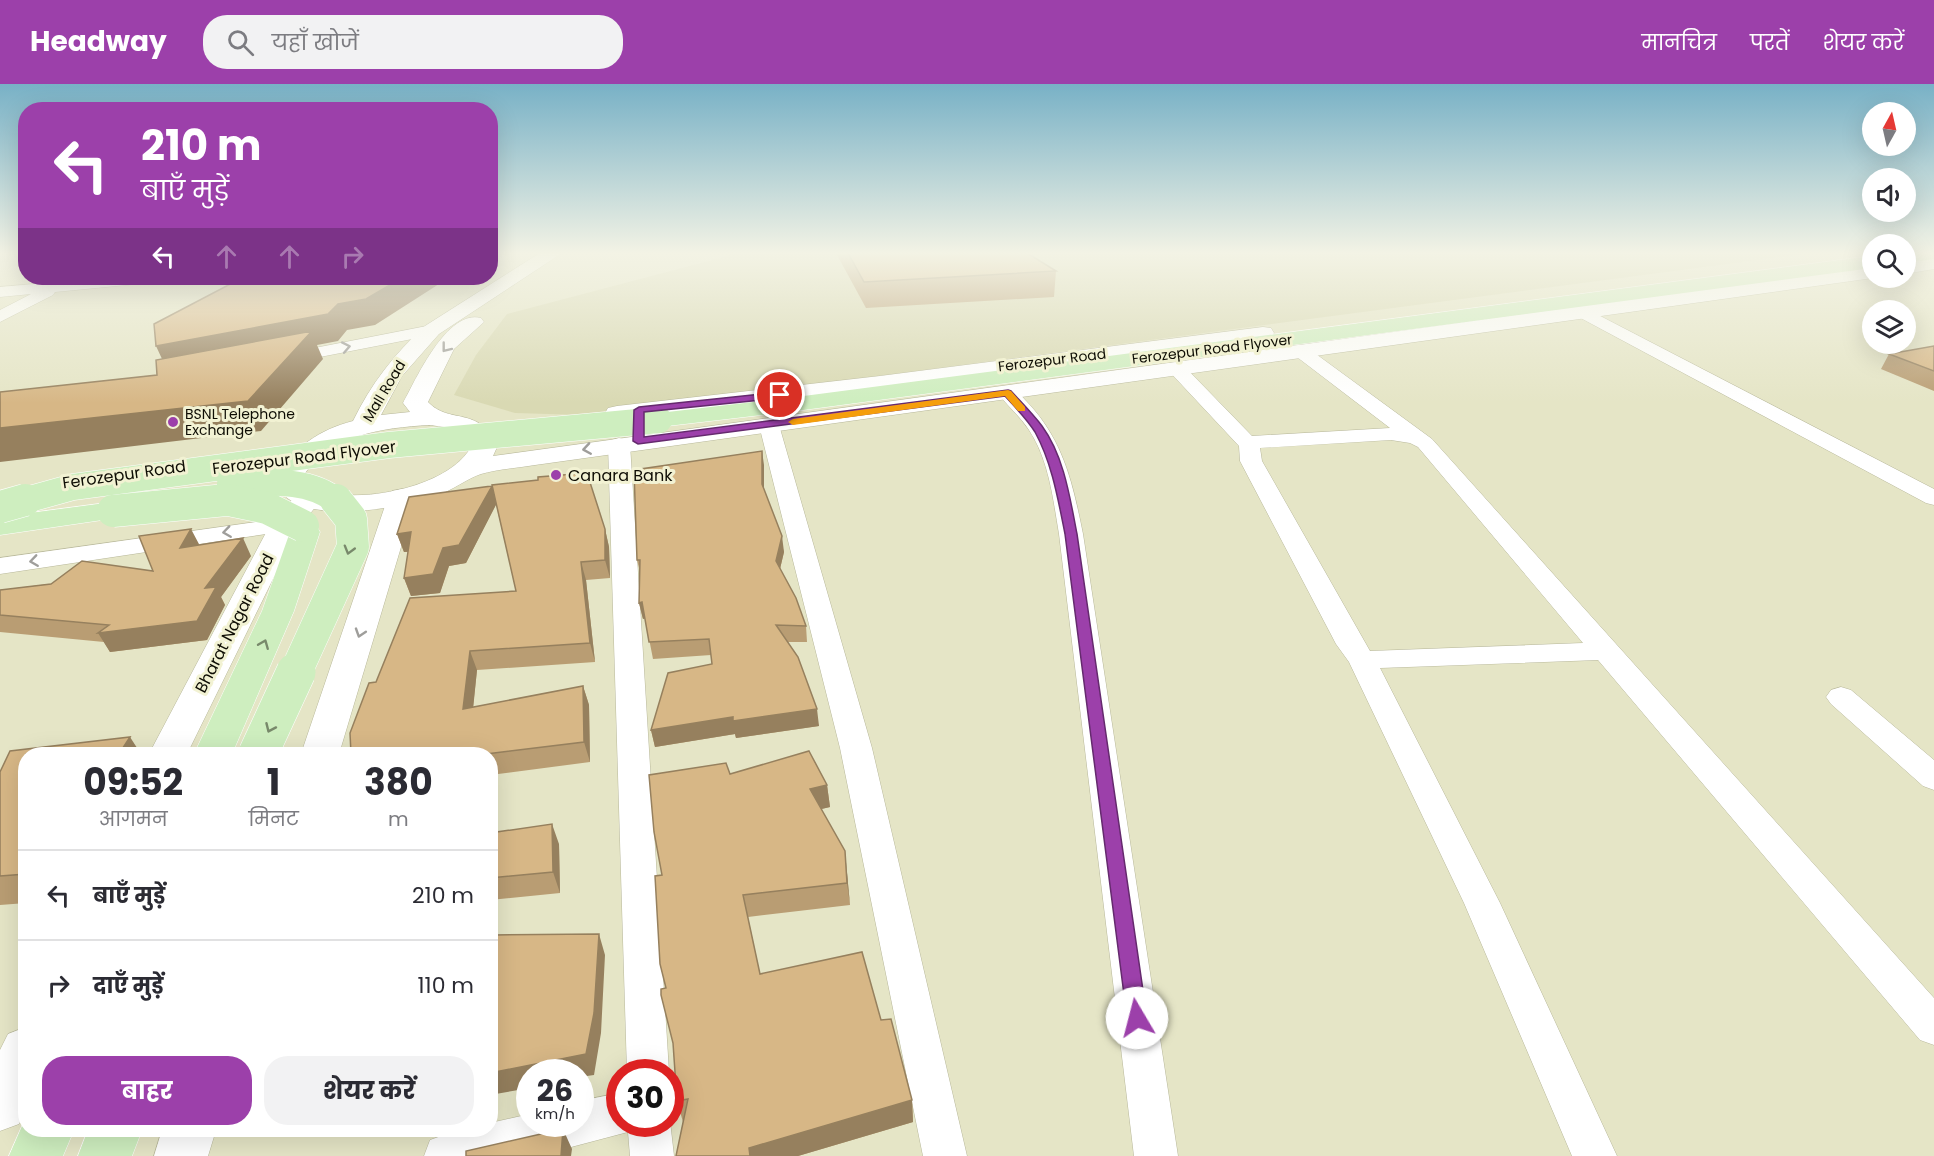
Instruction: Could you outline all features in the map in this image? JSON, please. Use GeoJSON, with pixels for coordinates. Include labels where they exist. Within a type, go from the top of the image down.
{"type":"FeatureCollection","features":[{"type":"Feature","properties":{"kind":"main road","name":"Mall Road"},"geometry":{"type":"LineString","coordinates":[[363,427],[397,364],[432,330],[479,303]]}},
{"type":"Feature","properties":{"kind":"main road","name":"Mall Road"},"geometry":{"type":"LineString","coordinates":[[429,418],[415,403],[445,346],[499,303]]}},
{"type":"Feature","properties":{"kind":"main road","name":"Ferozepur Road"},"geometry":{"type":"LineString","coordinates":[[473,428],[553,420],[649,415],[1497,303]]}},
{"type":"Feature","properties":{"kind":"main road","name":"Ferozepur Road Flyover"},"geometry":{"type":"LineString","coordinates":[[649,415],[807,403],[1562,303]]}},
{"type":"Feature","properties":{"kind":"main road"},"geometry":{"type":"LineString","coordinates":[[468,468],[622,436],[769,425],[1640,303]]}},
{"type":"Feature","properties":{"kind":"main road"},"geometry":{"type":"LineString","coordinates":[[622,436],[649,415]]}},
{"type":"Feature","properties":{"kind":"main road"},"geometry":{"type":"LineString","coordinates":[[0,533],[307,508],[335,504],[368,503],[402,497],[435,487],[468,468],[478,459],[485,445],[480,433],[473,428],[450,420],[399,419],[363,427],[319,445],[297,461],[289,476],[293,489],[307,508]]}},
{"type":"Feature","properties":{"kind":"main road","name":"Ferozepur Road Flyover"},"geometry":{"type":"LineString","coordinates":[[0,508],[85,486],[389,445],[622,436]]}},
{"type":"Feature","properties":{"kind":"main road","name":"Ferozepur Road"},"geometry":{"type":"LineString","coordinates":[[0,492],[319,445]]}},
{"type":"Feature","properties":{"kind":"main road"},"geometry":{"type":"LineString","coordinates":[[0,508],[201,485],[316,487],[307,508],[303,540],[278,611],[216,747]]}},
{"type":"Feature","properties":{"kind":"main road"},"geometry":{"type":"LineString","coordinates":[[322,747],[402,497]]}},
{"type":"Feature","properties":{"kind":"main road"},"geometry":{"type":"LineString","coordinates":[[0,525],[228,500],[267,508],[307,508],[351,520],[353,547],[261,747]]}},
{"type":"Feature","properties":{"kind":"main road","name":"Bharat Nagar Road"},"geometry":{"type":"LineString","coordinates":[[172,747],[307,508]]}},
{"type":"Feature","properties":{"kind":"main road"},"geometry":{"type":"LineString","coordinates":[[0,1106],[18,1067]]}},
{"type":"Feature","properties":{"kind":"main road"},"geometry":{"type":"LineString","coordinates":[[36,1156],[44,1137]]}},
{"type":"Feature","properties":{"kind":"main road"},"geometry":{"type":"LineString","coordinates":[[105,1156],[112,1137]]}},
{"type":"Feature","properties":{"kind":"main road"},"geometry":{"type":"LineString","coordinates":[[181,1156],[187,1137]]}},
{"type":"Feature","properties":{"kind":"street"},"geometry":{"type":"LineString","coordinates":[[0,317],[27,303]]}},
{"type":"Feature","properties":{"kind":"street"},"geometry":{"type":"LineString","coordinates":[[1581,311],[1934,498]]}},
{"type":"Feature","properties":{"kind":"street"},"geometry":{"type":"LineString","coordinates":[[269,362],[432,330]]}},
{"type":"Feature","properties":{"kind":"street"},"geometry":{"type":"LineString","coordinates":[[1299,350],[1436,454],[1934,1027]]}},
{"type":"Feature","properties":{"kind":"street"},"geometry":{"type":"LineString","coordinates":[[1176,369],[1250,445],[1251,461],[1350,644],[1362,660],[1482,903],[1595,1156]]}},
{"type":"Feature","properties":{"kind":"street"},"geometry":{"type":"LineString","coordinates":[[1008,393],[1038,429],[1051,454],[1071,534],[1156,1156]]}},
{"type":"Feature","properties":{"kind":"street"},"geometry":{"type":"LineString","coordinates":[[769,425],[856,748],[945,1156]]}},
{"type":"Feature","properties":{"kind":"street"},"geometry":{"type":"LineString","coordinates":[[1250,445],[1267,440],[1391,434],[1416,438]]}},
{"type":"Feature","properties":{"kind":"street"},"geometry":{"type":"LineString","coordinates":[[622,436],[647,1059]]}},
{"type":"Feature","properties":{"kind":"street"},"geometry":{"type":"LineString","coordinates":[[0,566],[307,508]]}},
{"type":"Feature","properties":{"kind":"street"},"geometry":{"type":"LineString","coordinates":[[1362,660],[1605,651]]}},
{"type":"Feature","properties":{"kind":"street"},"geometry":{"type":"LineString","coordinates":[[1841,697],[1934,778]]}},
{"type":"Feature","properties":{"kind":"street"},"geometry":{"type":"LineString","coordinates":[[447,1156],[524,1137]]}},
{"type":"Feature","properties":{"kind":"street"},"geometry":{"type":"LineString","coordinates":[[651,1137],[652,1156]]}},
{"type":"Feature","properties":{"kind":"shaded area"},"geometry":{"type":"Polygon","coordinates":[[[549,303],[1431,303],[582,415],[515,413],[454,395],[476,355],[507,314],[549,303]]]}},
{"type":"Feature","properties":{"kind":"building"},"geometry":{"type":"Polygon","coordinates":[[[194,303],[343,303],[338,304],[328,314],[156,346],[154,324],[194,303]]]}},
{"type":"Feature","properties":{"kind":"building"},"geometry":{"type":"Polygon","coordinates":[[[312,331],[248,401],[0,428],[0,392],[157,375],[156,360],[312,331]]]}},
{"type":"Feature","properties":{"kind":"building"},"geometry":{"type":"Polygon","coordinates":[[[1934,346],[1934,371],[1889,354],[1916,354],[1916,349],[1934,346]]]}},
{"type":"Feature","properties":{"kind":"building"},"geometry":{"type":"Polygon","coordinates":[[[762,451],[762,484],[782,536],[776,561],[796,598],[806,626],[776,625],[798,657],[817,709],[733,721],[733,717],[651,730],[668,673],[712,664],[709,639],[649,642],[642,602],[639,603],[640,560],[637,560],[634,470],[762,451]]]}},
{"type":"Feature","properties":{"kind":"building"},"geometry":{"type":"Polygon","coordinates":[[[587,473],[605,529],[605,560],[581,562],[590,643],[470,651],[463,709],[583,686],[584,742],[498,753],[498,747],[351,747],[350,733],[369,683],[376,682],[410,598],[516,591],[492,485],[538,480],[538,477],[587,473]]]}},
{"type":"Feature","properties":{"kind":"building"},"geometry":{"type":"Polygon","coordinates":[[[492,486],[459,545],[443,548],[433,574],[404,578],[411,532],[397,534],[409,497],[492,486]]]}},
{"type":"Feature","properties":{"kind":"building"},"geometry":{"type":"Polygon","coordinates":[[[191,529],[180,548],[243,538],[205,588],[216,587],[197,621],[98,633],[109,625],[0,615],[0,590],[51,584],[82,561],[153,571],[139,536],[191,529]]]}},
{"type":"Feature","properties":{"kind":"building"},"geometry":{"type":"Polygon","coordinates":[[[130,737],[124,747],[44,747],[130,737]]]}},
{"type":"Feature","properties":{"kind":"building"},"geometry":{"type":"Polygon","coordinates":[[[18,750],[18,875],[0,876],[0,772],[10,751],[18,750]]]}},
{"type":"Feature","properties":{"kind":"building"},"geometry":{"type":"Polygon","coordinates":[[[809,751],[827,785],[810,789],[845,851],[847,883],[743,895],[760,974],[862,952],[881,1020],[891,1019],[912,1100],[749,1148],[750,1156],[676,1156],[680,1137],[684,1137],[684,1118],[688,1099],[684,1100],[684,1059],[674,1059],[673,1043],[661,995],[661,989],[666,988],[660,964],[655,876],[662,875],[654,832],[649,775],[726,763],[730,774],[809,751]]]}},
{"type":"Feature","properties":{"kind":"building"},"geometry":{"type":"Polygon","coordinates":[[[552,824],[553,872],[498,877],[498,832],[552,824]]]}},
{"type":"Feature","properties":{"kind":"building"},"geometry":{"type":"Polygon","coordinates":[[[599,934],[594,1013],[586,1054],[561,1059],[516,1059],[516,1068],[498,1071],[498,935],[599,934]]]}},
{"type":"Feature","properties":{"kind":"building"},"geometry":{"type":"Polygon","coordinates":[[[528,1137],[562,1137],[561,1156],[466,1156],[466,1151],[528,1137]]]}},
{"type":"Feature","properties":{"kind":"slow traffic"},"geometry":{"type":"LineString","coordinates":[[793,422],[1008,393],[1022,409]]}},
{"type":"Feature","properties":{"kind":"place","name":"BSNL Telephone Exchange"},"geometry":{"type":"Point","coordinates":[173,422]}},
{"type":"Feature","properties":{"kind":"place","name":"Canara Bank"},"geometry":{"type":"Point","coordinates":[556,475]}},
{"type":"Feature","properties":{"kind":"route"},"geometry":{"type":"LineString","coordinates":[[780,395],[639,410],[638,441],[1008,393],[1038,429],[1051,454],[1071,534],[1137,1018]]}}]}
